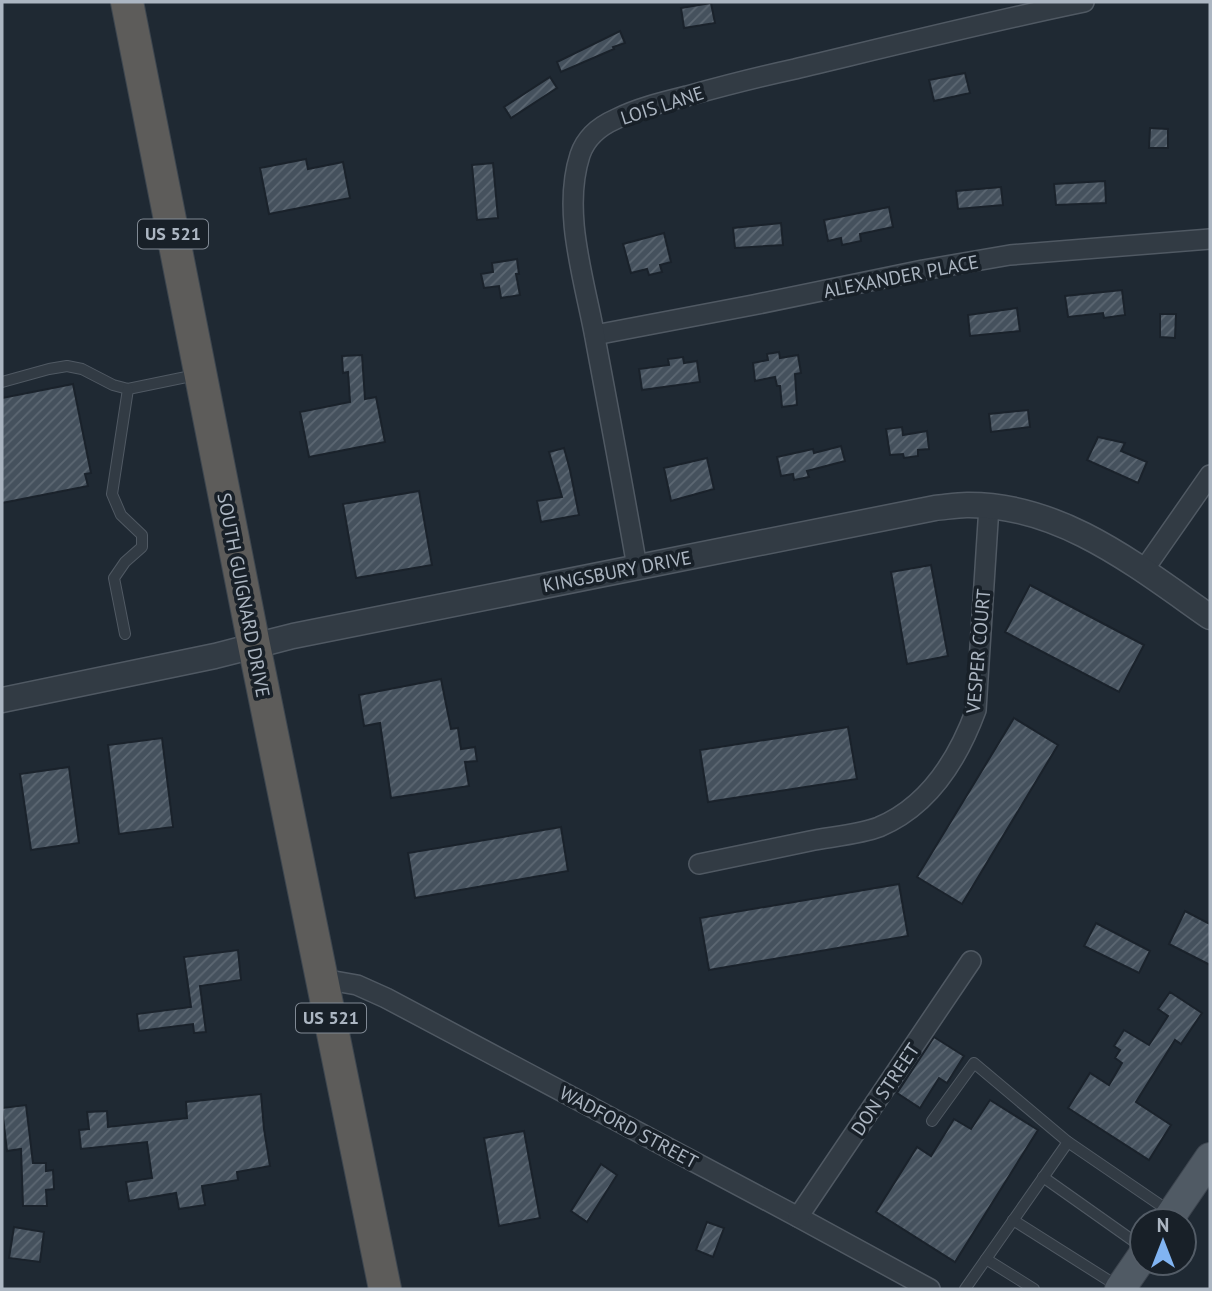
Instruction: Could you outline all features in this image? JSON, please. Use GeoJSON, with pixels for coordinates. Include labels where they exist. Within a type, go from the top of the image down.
{"type":"FeatureCollection","features":[{"type":"Feature","properties":{"kind":"highway","name":"SOUTH GUIGNARD DRIVE"},"geometry":{"type":"LineString","coordinates":[[127,2],[364,1188]]}},
{"type":"Feature","properties":{"kind":"highway"},"geometry":{"type":"LineString","coordinates":[[364,1188],[364,1289]]}},
{"type":"Feature","properties":{"kind":"highway","name":"US 521"},"geometry":{"type":"LineString","coordinates":[[364,1188],[385,1289]]}},
{"type":"Feature","properties":{"kind":"main road"},"geometry":{"type":"LineString","coordinates":[[1177,1207],[1210,1158]]}},
{"type":"Feature","properties":{"kind":"street","name":"LOIS LANE"},"geometry":{"type":"LineString","coordinates":[[637,567],[575,226],[573,197],[576,172],[581,153],[589,138],[599,128],[617,118],[655,104],[736,82],[1084,2]]}},
{"type":"Feature","properties":{"kind":"street","name":"ALEXANDER PLACE"},"geometry":{"type":"LineString","coordinates":[[595,335],[1010,255],[1210,240]]}},
{"type":"Feature","properties":{"kind":"street"},"geometry":{"type":"LineString","coordinates":[[1143,571],[1210,475]]}},
{"type":"Feature","properties":{"kind":"street","name":"KINGSBURY DRIVE"},"geometry":{"type":"LineString","coordinates":[[2,700],[215,656],[293,636],[935,508],[966,505],[1018,510],[1048,518],[1107,547],[1210,617]]}},
{"type":"Feature","properties":{"kind":"street","name":"VESPER COURT"},"geometry":{"type":"LineString","coordinates":[[699,864],[876,828],[904,814],[927,794],[951,763],[976,710],[989,506]]}},
{"type":"Feature","properties":{"kind":"street","name":"DON STREET"},"geometry":{"type":"LineString","coordinates":[[798,1217],[971,961]]}},
{"type":"Feature","properties":{"kind":"street","name":"WADFORD STREET"},"geometry":{"type":"LineString","coordinates":[[323,979],[357,985],[386,998],[930,1289]]}},
{"type":"Feature","properties":{"kind":"lane"},"geometry":{"type":"LineString","coordinates":[[2,382],[67,366],[82,369],[113,385],[128,388],[200,374]]}},
{"type":"Feature","properties":{"kind":"lane"},"geometry":{"type":"LineString","coordinates":[[125,634],[114,578],[125,562],[142,547],[142,535],[121,515],[112,494],[128,388]]}},
{"type":"Feature","properties":{"kind":"lane"},"geometry":{"type":"LineString","coordinates":[[932,1121],[974,1063],[1068,1142],[1156,1207]]}},
{"type":"Feature","properties":{"kind":"lane"},"geometry":{"type":"LineString","coordinates":[[965,1289],[1068,1142]]}},
{"type":"Feature","properties":{"kind":"lane"},"geometry":{"type":"LineString","coordinates":[[1043,1177],[1128,1237]]}},
{"type":"Feature","properties":{"kind":"lane"},"geometry":{"type":"LineString","coordinates":[[1013,1220],[1121,1289]]}},
{"type":"Feature","properties":{"kind":"lane"},"geometry":{"type":"LineString","coordinates":[[986,1259],[1034,1289]]}},
{"type":"Feature","properties":{"kind":"building"},"geometry":{"type":"Polygon","coordinates":[[[711,3],[715,23],[684,28],[681,8],[711,3]]]}},
{"type":"Feature","properties":{"kind":"building"},"geometry":{"type":"Polygon","coordinates":[[[620,31],[625,43],[561,72],[557,62],[620,31]]]}},
{"type":"Feature","properties":{"kind":"building"},"geometry":{"type":"Polygon","coordinates":[[[965,73],[970,93],[934,101],[929,80],[965,73]]]}},
{"type":"Feature","properties":{"kind":"building"},"geometry":{"type":"Polygon","coordinates":[[[550,77],[557,88],[511,118],[504,107],[550,77]]]}},
{"type":"Feature","properties":{"kind":"building"},"geometry":{"type":"Polygon","coordinates":[[[1150,128],[1168,129],[1168,148],[1149,148],[1150,128]]]}},
{"type":"Feature","properties":{"kind":"building"},"geometry":{"type":"Polygon","coordinates":[[[306,159],[308,169],[343,162],[350,198],[269,214],[260,168],[306,159]]]}},
{"type":"Feature","properties":{"kind":"building"},"geometry":{"type":"Polygon","coordinates":[[[493,163],[498,218],[477,220],[472,165],[493,163]]]}},
{"type":"Feature","properties":{"kind":"building"},"geometry":{"type":"Polygon","coordinates":[[[1105,181],[1106,203],[1056,205],[1054,184],[1105,181]]]}},
{"type":"Feature","properties":{"kind":"building"},"geometry":{"type":"Polygon","coordinates":[[[1001,187],[1003,205],[958,209],[956,191],[1001,187]]]}},
{"type":"Feature","properties":{"kind":"building"},"geometry":{"type":"Polygon","coordinates":[[[889,207],[893,227],[860,234],[861,241],[842,245],[841,238],[828,241],[824,220],[889,207]]]}},
{"type":"Feature","properties":{"kind":"building"},"geometry":{"type":"Polygon","coordinates":[[[781,223],[783,245],[735,248],[733,228],[781,223]]]}},
{"type":"Feature","properties":{"kind":"building"},"geometry":{"type":"Polygon","coordinates":[[[664,233],[671,262],[660,265],[662,272],[649,275],[647,269],[631,273],[623,244],[664,233]]]}},
{"type":"Feature","properties":{"kind":"building"},"geometry":{"type":"Polygon","coordinates":[[[517,259],[519,274],[516,274],[520,295],[501,298],[499,286],[484,288],[481,274],[493,272],[492,263],[517,259]]]}},
{"type":"Feature","properties":{"kind":"building"},"geometry":{"type":"Polygon","coordinates":[[[1122,290],[1125,315],[1104,318],[1103,313],[1068,317],[1065,296],[1122,290]]]}},
{"type":"Feature","properties":{"kind":"building"},"geometry":{"type":"Polygon","coordinates":[[[1017,308],[1020,331],[970,336],[968,315],[1017,308]]]}},
{"type":"Feature","properties":{"kind":"building"},"geometry":{"type":"Polygon","coordinates":[[[1160,314],[1176,314],[1175,338],[1160,337],[1160,314]]]}},
{"type":"Feature","properties":{"kind":"building"},"geometry":{"type":"Polygon","coordinates":[[[779,352],[780,358],[798,355],[801,373],[795,374],[797,405],[782,407],[780,386],[777,386],[775,377],[755,381],[753,363],[768,360],[767,354],[779,352]]]}},
{"type":"Feature","properties":{"kind":"building"},"geometry":{"type":"Polygon","coordinates":[[[362,355],[365,399],[376,397],[385,442],[309,457],[300,412],[350,402],[348,372],[343,373],[342,356],[362,355]]]}},
{"type":"Feature","properties":{"kind":"building"},"geometry":{"type":"Polygon","coordinates":[[[683,357],[684,363],[697,361],[700,382],[642,390],[639,369],[669,365],[668,359],[683,357]]]}},
{"type":"Feature","properties":{"kind":"building"},"geometry":{"type":"Polygon","coordinates":[[[73,384],[91,473],[85,474],[88,486],[2,503],[2,398],[73,384]]]}},
{"type":"Feature","properties":{"kind":"building"},"geometry":{"type":"Polygon","coordinates":[[[1028,410],[1030,427],[991,432],[989,414],[1028,410]]]}},
{"type":"Feature","properties":{"kind":"building"},"geometry":{"type":"Polygon","coordinates":[[[902,427],[903,435],[927,431],[929,449],[918,450],[918,456],[904,458],[903,454],[890,455],[886,429],[902,427]]]}},
{"type":"Feature","properties":{"kind":"building"},"geometry":{"type":"Polygon","coordinates":[[[1098,437],[1125,443],[1121,451],[1147,462],[1138,483],[1087,460],[1098,437]]]}},
{"type":"Feature","properties":{"kind":"building"},"geometry":{"type":"Polygon","coordinates":[[[841,446],[845,461],[807,471],[809,477],[794,480],[793,474],[781,476],[777,457],[813,449],[814,453],[841,446]]]}},
{"type":"Feature","properties":{"kind":"building"},"geometry":{"type":"Polygon","coordinates":[[[564,448],[579,515],[541,522],[537,501],[562,497],[549,452],[564,448]]]}},
{"type":"Feature","properties":{"kind":"building"},"geometry":{"type":"Polygon","coordinates":[[[707,458],[714,489],[671,501],[664,468],[707,458]]]}},
{"type":"Feature","properties":{"kind":"building"},"geometry":{"type":"Polygon","coordinates":[[[419,491],[432,565],[356,578],[343,504],[419,491]]]}},
{"type":"Feature","properties":{"kind":"building"},"geometry":{"type":"Polygon","coordinates":[[[931,565],[948,656],[907,664],[891,572],[931,565]]]}},
{"type":"Feature","properties":{"kind":"building"},"geometry":{"type":"Polygon","coordinates":[[[1030,585],[1144,645],[1119,692],[1005,632],[1030,585]]]}},
{"type":"Feature","properties":{"kind":"building"},"geometry":{"type":"Polygon","coordinates":[[[441,679],[451,729],[458,728],[461,749],[475,747],[477,761],[465,762],[469,786],[391,798],[380,723],[364,726],[359,695],[441,679]]]}},
{"type":"Feature","properties":{"kind":"building"},"geometry":{"type":"Polygon","coordinates":[[[1014,718],[1058,745],[962,904],[917,877],[1014,718]]]}},
{"type":"Feature","properties":{"kind":"building"},"geometry":{"type":"Polygon","coordinates":[[[848,727],[857,779],[708,802],[700,750],[848,727]]]}},
{"type":"Feature","properties":{"kind":"building"},"geometry":{"type":"Polygon","coordinates":[[[162,738],[173,827],[119,834],[108,745],[162,738]]]}},
{"type":"Feature","properties":{"kind":"building"},"geometry":{"type":"Polygon","coordinates":[[[69,767],[79,843],[31,850],[20,774],[69,767]]]}},
{"type":"Feature","properties":{"kind":"building"},"geometry":{"type":"Polygon","coordinates":[[[561,827],[568,871],[415,898],[408,853],[561,827]]]}},
{"type":"Feature","properties":{"kind":"building"},"geometry":{"type":"Polygon","coordinates":[[[899,884],[908,936],[709,970],[700,918],[899,884]]]}},
{"type":"Feature","properties":{"kind":"building"},"geometry":{"type":"Polygon","coordinates":[[[1185,911],[1210,924],[1210,965],[1169,944],[1185,911]]]}},
{"type":"Feature","properties":{"kind":"building"},"geometry":{"type":"Polygon","coordinates":[[[1096,923],[1150,951],[1139,973],[1084,946],[1096,923]]]}},
{"type":"Feature","properties":{"kind":"building"},"geometry":{"type":"Polygon","coordinates":[[[238,950],[241,980],[200,986],[206,1032],[194,1033],[193,1024],[139,1031],[137,1014],[191,1007],[184,957],[238,950]]]}},
{"type":"Feature","properties":{"kind":"building"},"geometry":{"type":"Polygon","coordinates":[[[1170,992],[1202,1013],[1181,1044],[1175,1040],[1136,1102],[1171,1125],[1149,1160],[1068,1108],[1090,1073],[1109,1085],[1122,1063],[1115,1058],[1120,1050],[1114,1046],[1124,1030],[1149,1045],[1168,1016],[1158,1009],[1170,992]]]}},
{"type":"Feature","properties":{"kind":"building"},"geometry":{"type":"Polygon","coordinates":[[[934,1037],[964,1056],[947,1083],[939,1078],[920,1108],[897,1093],[934,1037]]]}},
{"type":"Feature","properties":{"kind":"building"},"geometry":{"type":"Polygon","coordinates":[[[261,1094],[270,1166],[237,1172],[238,1180],[202,1186],[205,1205],[179,1209],[176,1193],[129,1201],[126,1182],[152,1178],[147,1142],[81,1149],[79,1130],[89,1129],[87,1112],[107,1111],[108,1127],[187,1118],[186,1102],[261,1094]]]}},
{"type":"Feature","properties":{"kind":"building"},"geometry":{"type":"Polygon","coordinates":[[[990,1100],[1038,1130],[955,1262],[876,1212],[917,1147],[931,1156],[954,1119],[971,1129],[990,1100]]]}},
{"type":"Feature","properties":{"kind":"building"},"geometry":{"type":"Polygon","coordinates":[[[26,1105],[33,1163],[46,1163],[46,1171],[53,1170],[54,1189],[46,1190],[47,1206],[23,1206],[21,1149],[7,1151],[2,1108],[26,1105]]]}},
{"type":"Feature","properties":{"kind":"building"},"geometry":{"type":"Polygon","coordinates":[[[524,1131],[540,1218],[499,1226],[484,1138],[524,1131]]]}},
{"type":"Feature","properties":{"kind":"building"},"geometry":{"type":"Polygon","coordinates":[[[601,1164],[617,1175],[587,1222],[571,1211],[601,1164]]]}},
{"type":"Feature","properties":{"kind":"building"},"geometry":{"type":"Polygon","coordinates":[[[707,1222],[724,1228],[713,1257],[696,1250],[707,1222]]]}},
{"type":"Feature","properties":{"kind":"building"},"geometry":{"type":"Polygon","coordinates":[[[14,1227],[44,1232],[40,1262],[9,1258],[14,1227]]]}}]}
